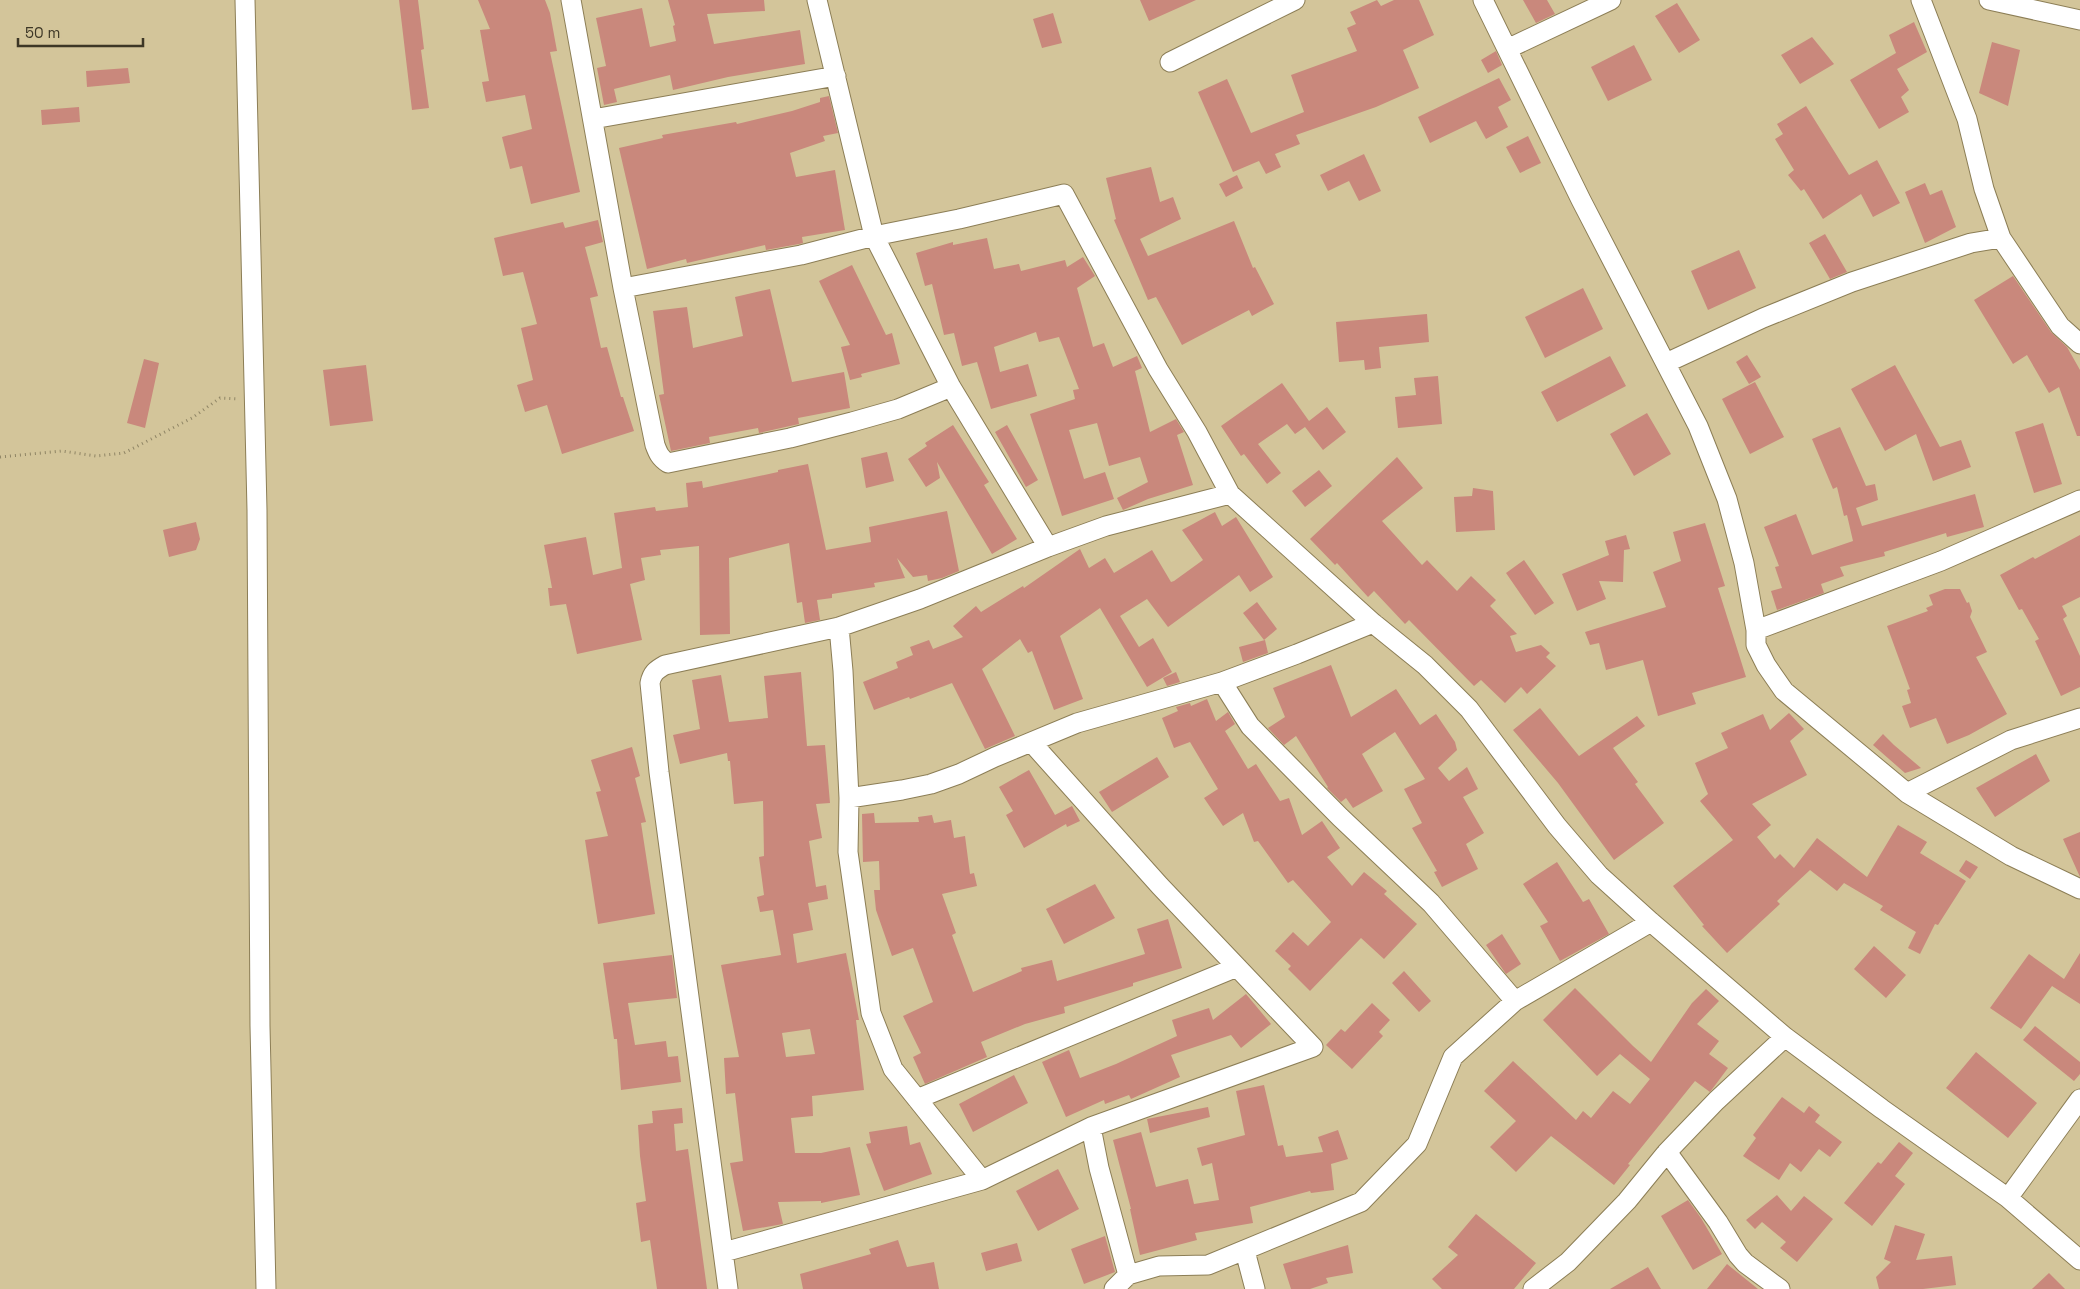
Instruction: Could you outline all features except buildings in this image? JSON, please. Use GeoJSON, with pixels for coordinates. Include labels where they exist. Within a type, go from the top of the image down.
{"type":"FeatureCollection","features":[{"type":"Feature","properties":{"kind":"street"},"geometry":{"type":"LineString","coordinates":[[245,0],[257,510],[260,1026],[266,1289]]}},
{"type":"Feature","properties":{"kind":"street"},"geometry":{"type":"LineString","coordinates":[[571,0],[623,288],[658,455],[668,463],[790,438],[898,409],[951,386]]}},
{"type":"Feature","properties":{"kind":"street"},"geometry":{"type":"LineString","coordinates":[[818,0],[874,236],[951,386],[1048,547]]}},
{"type":"Feature","properties":{"kind":"street"},"geometry":{"type":"LineString","coordinates":[[1170,62],[1295,0]]}},
{"type":"Feature","properties":{"kind":"street"},"geometry":{"type":"LineString","coordinates":[[1483,0],[1580,200],[1698,426],[1727,499],[1744,563],[1756,630],[1756,645],[1766,665],[1784,691],[1907,793],[2011,856],[2080,889]]}},
{"type":"Feature","properties":{"kind":"street"},"geometry":{"type":"LineString","coordinates":[[1507,49],[1611,0]]}},
{"type":"Feature","properties":{"kind":"street"},"geometry":{"type":"LineString","coordinates":[[1921,0],[1967,119],[1984,189],[2001,238],[2060,326],[2080,344]]}},
{"type":"Feature","properties":{"kind":"street"},"geometry":{"type":"LineString","coordinates":[[1989,0],[2080,20]]}},
{"type":"Feature","properties":{"kind":"street"},"geometry":{"type":"LineString","coordinates":[[593,119],[836,76]]}},
{"type":"Feature","properties":{"kind":"street"},"geometry":{"type":"LineString","coordinates":[[623,288],[801,255],[874,236],[958,220],[1064,194],[1158,369],[1197,432],[1230,494],[1373,622],[1425,665],[1469,709],[1557,826],[1599,874],[1651,922],[1785,1037],[1882,1110],[2008,1198],[2080,1260]]}},
{"type":"Feature","properties":{"kind":"street"},"geometry":{"type":"LineString","coordinates":[[1666,363],[1763,318],[1852,282],[1971,243],[2001,238]]}},
{"type":"Feature","properties":{"kind":"street"},"geometry":{"type":"LineString","coordinates":[[728,1289],[659,772],[650,683],[655,671],[665,666],[839,627],[920,599],[1048,547],[1106,526],[1230,494]]}},
{"type":"Feature","properties":{"kind":"street"},"geometry":{"type":"LineString","coordinates":[[1756,630],[1941,561],[2080,500]]}},
{"type":"Feature","properties":{"kind":"street"},"geometry":{"type":"LineString","coordinates":[[849,798],[931,784],[959,774],[1077,723],[1222,682],[1297,654],[1373,622]]}},
{"type":"Feature","properties":{"kind":"street"},"geometry":{"type":"LineString","coordinates":[[839,627],[849,798],[848,852],[871,1013],[894,1069],[982,1180]]}},
{"type":"Feature","properties":{"kind":"street"},"geometry":{"type":"LineString","coordinates":[[1222,682],[1250,726],[1340,817],[1432,903],[1514,1001]]}},
{"type":"Feature","properties":{"kind":"street"},"geometry":{"type":"LineString","coordinates":[[1907,793],[2011,740],[2080,718]]}},
{"type":"Feature","properties":{"kind":"street"},"geometry":{"type":"LineString","coordinates":[[724,1252],[982,1180],[1091,1127],[1313,1046],[1160,886],[1032,743]]}},
{"type":"Feature","properties":{"kind":"street"},"geometry":{"type":"LineString","coordinates":[[1114,1289],[1128,1276],[1159,1266],[1208,1265],[1361,1202],[1417,1144],[1454,1057],[1514,1001],[1651,922]]}},
{"type":"Feature","properties":{"kind":"street"},"geometry":{"type":"LineString","coordinates":[[917,1099],[1237,967]]}},
{"type":"Feature","properties":{"kind":"street"},"geometry":{"type":"LineString","coordinates":[[1533,1289],[1568,1262],[1627,1201],[1667,1152],[1716,1101],[1785,1037]]}},
{"type":"Feature","properties":{"kind":"street"},"geometry":{"type":"LineString","coordinates":[[2008,1198],[2080,1099]]}},
{"type":"Feature","properties":{"kind":"street"},"geometry":{"type":"LineString","coordinates":[[1091,1127],[1099,1168],[1128,1276]]}},
{"type":"Feature","properties":{"kind":"street"},"geometry":{"type":"LineString","coordinates":[[1667,1152],[1718,1222],[1745,1264],[1780,1289]]}},
{"type":"Feature","properties":{"kind":"street"},"geometry":{"type":"LineString","coordinates":[[1245,1251],[1255,1289]]}},
{"type":"Feature","properties":{"kind":"path"},"geometry":{"type":"LineString","coordinates":[[0,457],[62,451],[96,456],[124,453],[192,418],[220,398],[238,399]]}}]}
